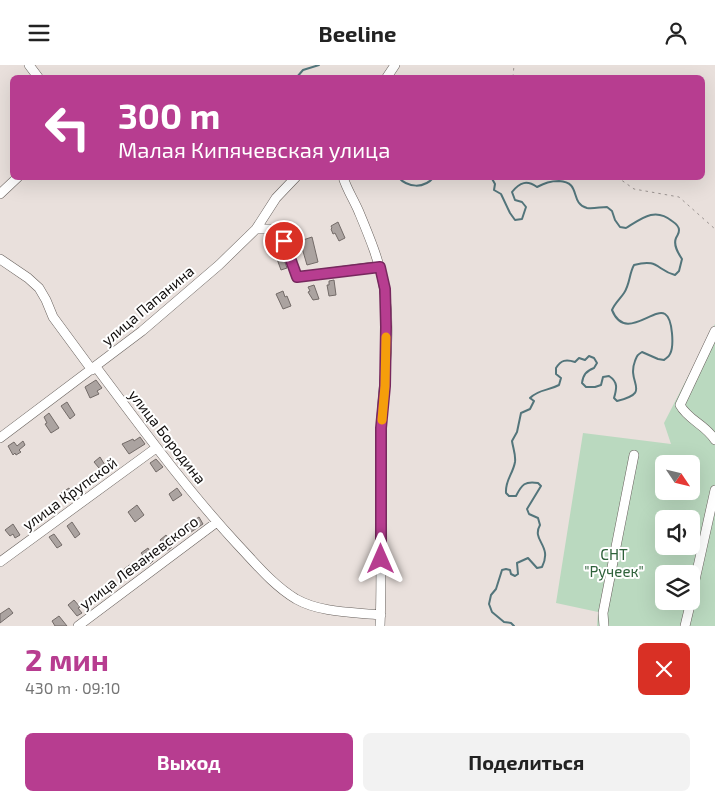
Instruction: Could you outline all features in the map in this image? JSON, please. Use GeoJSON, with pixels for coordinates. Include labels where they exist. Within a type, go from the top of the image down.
{"type":"FeatureCollection","features":[{"type":"Feature","properties":{"kind":"street"},"geometry":{"type":"LineString","coordinates":[[0,194],[15,180]]}},
{"type":"Feature","properties":{"kind":"street","name":"улица Папанина"},"geometry":{"type":"LineString","coordinates":[[0,438],[142,331],[219,265],[256,229],[276,198],[293,180]]}},
{"type":"Feature","properties":{"kind":"street"},"geometry":{"type":"LineString","coordinates":[[345,180],[346,188],[358,211],[380,267],[385,289],[385,386],[381,428],[380,626]]}},
{"type":"Feature","properties":{"kind":"street"},"geometry":{"type":"LineString","coordinates":[[256,229],[271,229],[284,241],[297,277],[380,267]]}},
{"type":"Feature","properties":{"kind":"street","name":"улица Бородина"},"geometry":{"type":"LineString","coordinates":[[0,259],[39,288],[53,317],[156,448],[217,522],[270,579],[296,599],[322,609],[381,615]]}},
{"type":"Feature","properties":{"kind":"street"},"geometry":{"type":"LineString","coordinates":[[715,331],[680,405],[684,412],[710,432],[715,440]]}},
{"type":"Feature","properties":{"kind":"street","name":"улица Крупской"},"geometry":{"type":"LineString","coordinates":[[0,562],[156,448]]}},
{"type":"Feature","properties":{"kind":"street"},"geometry":{"type":"LineString","coordinates":[[604,626],[603,613],[634,455]]}},
{"type":"Feature","properties":{"kind":"street"},"geometry":{"type":"LineString","coordinates":[[699,565],[715,490]]}},
{"type":"Feature","properties":{"kind":"street","name":"улица Леваневского"},"geometry":{"type":"LineString","coordinates":[[78,626],[217,522]]}},
{"type":"Feature","properties":{"kind":"street"},"geometry":{"type":"LineString","coordinates":[[686,626],[689,610]]}},
{"type":"Feature","properties":{"kind":"path"},"geometry":{"type":"LineString","coordinates":[[620,180],[634,189],[680,197],[715,229]]}},
{"type":"Feature","properties":{"kind":"green space","name":"СНТ \"Ручеек\""},"geometry":{"type":"Polygon","coordinates":[[[715,324],[715,626],[597,626],[598,612],[556,603],[583,433],[671,444],[664,423],[715,324]]]}},
{"type":"Feature","properties":{"kind":"building"},"geometry":{"type":"Polygon","coordinates":[[[338,222],[345,238],[339,241],[331,229],[331,226],[338,222]]]}},
{"type":"Feature","properties":{"kind":"building"},"geometry":{"type":"Polygon","coordinates":[[[312,237],[318,262],[307,265],[300,241],[312,237]]]}},
{"type":"Feature","properties":{"kind":"building"},"geometry":{"type":"Polygon","coordinates":[[[282,254],[287,268],[281,270],[277,259],[282,254]]]}},
{"type":"Feature","properties":{"kind":"building"},"geometry":{"type":"Polygon","coordinates":[[[334,280],[336,295],[329,296],[327,285],[329,285],[329,281],[334,280]]]}},
{"type":"Feature","properties":{"kind":"building"},"geometry":{"type":"Polygon","coordinates":[[[314,285],[319,299],[313,300],[308,292],[310,291],[308,287],[314,285]]]}},
{"type":"Feature","properties":{"kind":"building"},"geometry":{"type":"Polygon","coordinates":[[[283,291],[291,306],[283,309],[276,294],[283,291]]]}},
{"type":"Feature","properties":{"kind":"building"},"geometry":{"type":"Polygon","coordinates":[[[96,380],[102,388],[97,391],[99,394],[90,398],[85,387],[96,380]]]}},
{"type":"Feature","properties":{"kind":"building"},"geometry":{"type":"Polygon","coordinates":[[[67,402],[75,415],[70,419],[61,406],[67,402]]]}},
{"type":"Feature","properties":{"kind":"building"},"geometry":{"type":"Polygon","coordinates":[[[49,413],[59,428],[51,433],[45,424],[47,423],[44,417],[49,413]]]}},
{"type":"Feature","properties":{"kind":"building"},"geometry":{"type":"Polygon","coordinates":[[[140,437],[145,444],[129,454],[122,444],[133,439],[134,441],[140,437]]]}},
{"type":"Feature","properties":{"kind":"building"},"geometry":{"type":"Polygon","coordinates":[[[23,441],[25,445],[19,450],[21,452],[13,455],[8,446],[14,442],[17,446],[23,441]]]}},
{"type":"Feature","properties":{"kind":"building"},"geometry":{"type":"Polygon","coordinates":[[[100,457],[108,470],[103,473],[94,462],[100,457]]]}},
{"type":"Feature","properties":{"kind":"building"},"geometry":{"type":"Polygon","coordinates":[[[156,459],[163,467],[156,472],[150,463],[156,459]]]}},
{"type":"Feature","properties":{"kind":"building"},"geometry":{"type":"Polygon","coordinates":[[[69,488],[74,495],[66,501],[61,493],[69,488]]]}},
{"type":"Feature","properties":{"kind":"building"},"geometry":{"type":"Polygon","coordinates":[[[177,488],[182,495],[173,501],[169,494],[177,488]]]}},
{"type":"Feature","properties":{"kind":"building"},"geometry":{"type":"Polygon","coordinates":[[[137,505],[144,515],[135,522],[128,512],[137,505]]]}},
{"type":"Feature","properties":{"kind":"building"},"geometry":{"type":"Polygon","coordinates":[[[199,517],[203,524],[191,532],[187,525],[199,517]]]}},
{"type":"Feature","properties":{"kind":"building"},"geometry":{"type":"Polygon","coordinates":[[[72,522],[80,534],[75,538],[67,526],[72,522]]]}},
{"type":"Feature","properties":{"kind":"building"},"geometry":{"type":"Polygon","coordinates":[[[13,524],[20,535],[15,538],[13,534],[10,536],[5,530],[13,524]]]}},
{"type":"Feature","properties":{"kind":"building"},"geometry":{"type":"Polygon","coordinates":[[[54,534],[62,545],[57,548],[49,537],[54,534]]]}},
{"type":"Feature","properties":{"kind":"building"},"geometry":{"type":"Polygon","coordinates":[[[166,535],[172,547],[167,551],[160,540],[166,535]]]}},
{"type":"Feature","properties":{"kind":"building"},"geometry":{"type":"Polygon","coordinates":[[[148,548],[154,560],[150,564],[141,553],[148,548]]]}},
{"type":"Feature","properties":{"kind":"building"},"geometry":{"type":"Polygon","coordinates":[[[131,564],[137,572],[130,577],[124,569],[131,564]]]}},
{"type":"Feature","properties":{"kind":"building"},"geometry":{"type":"Polygon","coordinates":[[[74,600],[82,613],[77,616],[68,605],[74,600]]]}},
{"type":"Feature","properties":{"kind":"building"},"geometry":{"type":"Polygon","coordinates":[[[9,608],[13,613],[0,623],[0,614],[9,608]]]}},
{"type":"Feature","properties":{"kind":"building"},"geometry":{"type":"Polygon","coordinates":[[[59,616],[67,626],[55,626],[52,621],[59,616]]]}},
{"type":"Feature","properties":{"kind":"waterway"},"geometry":{"type":"LineString","coordinates":[[299,75],[303,70],[319,65]]}},
{"type":"Feature","properties":{"kind":"waterway"},"geometry":{"type":"LineString","coordinates":[[401,180],[416,186],[426,184],[431,180]]}},
{"type":"Feature","properties":{"kind":"waterway"},"geometry":{"type":"LineString","coordinates":[[493,180],[495,184],[494,190],[501,194],[515,220],[522,219],[526,207],[522,202],[515,200],[512,192],[524,183],[530,183],[537,187],[553,181],[566,182],[571,185],[578,202],[587,208],[607,207],[612,211],[620,227],[626,228],[649,215],[654,214],[666,217],[678,226],[679,232],[675,243],[682,259],[679,271],[675,275],[653,264],[642,263],[634,265],[626,290],[612,310],[618,319],[624,323],[639,321],[660,313],[665,314],[670,321],[672,340],[670,355],[664,360],[642,352],[638,355],[633,369],[636,386],[634,394],[617,401],[614,398],[615,383],[609,376],[603,377],[601,385],[586,387],[582,383],[584,376],[597,363],[594,358],[589,356],[585,360],[579,358],[575,362],[566,360],[560,363],[556,368],[556,374],[561,378],[559,385],[533,395],[530,398],[534,401],[530,409],[521,413],[517,432],[512,441],[515,462],[507,484],[506,493],[509,496],[516,496],[522,486],[527,483],[538,483],[541,486],[527,509],[529,514],[538,518],[540,525],[538,535],[544,548],[545,560],[542,567],[537,568],[528,558],[517,563],[518,574],[515,576],[511,574],[510,570],[502,570],[489,604],[492,612],[504,622],[511,623],[514,626]]}},
{"type":"Feature","properties":{"kind":"slow traffic"},"geometry":{"type":"LineString","coordinates":[[382,420],[386,337]]}},
{"type":"Feature","properties":{"kind":"route"},"geometry":{"type":"LineString","coordinates":[[284,241],[297,277],[380,267],[385,289],[386,327],[385,386],[381,428],[381,559]]}}]}
